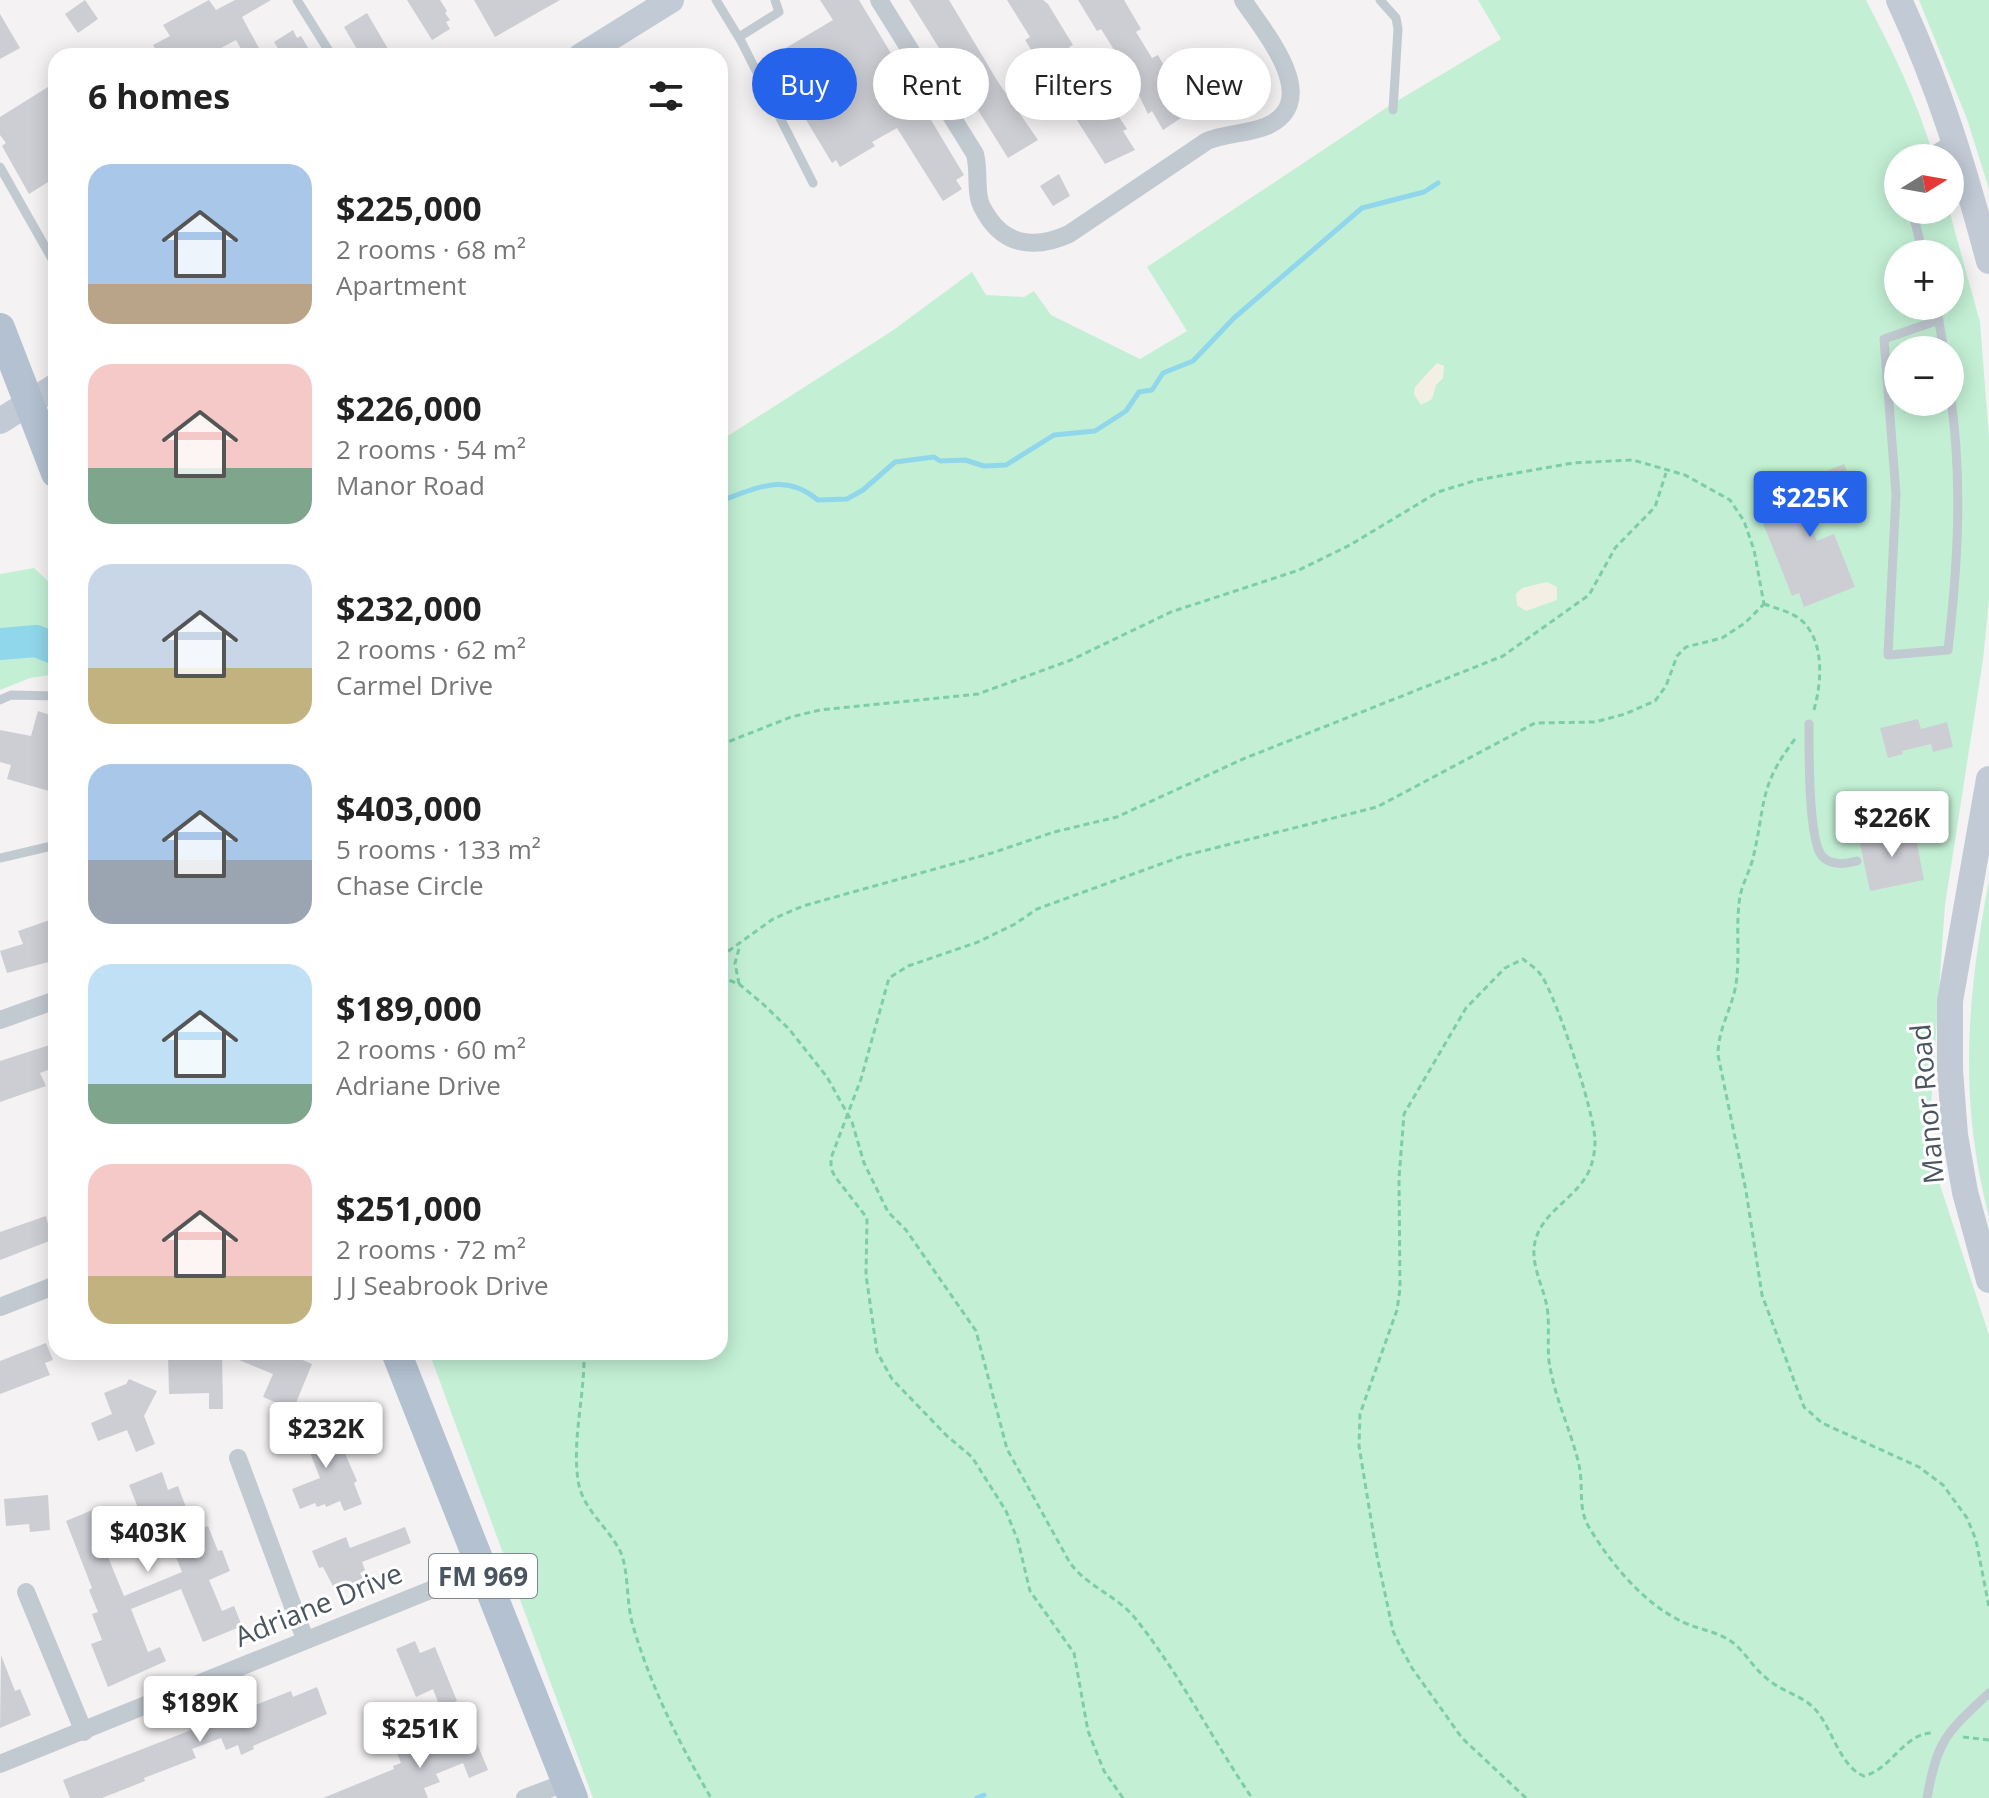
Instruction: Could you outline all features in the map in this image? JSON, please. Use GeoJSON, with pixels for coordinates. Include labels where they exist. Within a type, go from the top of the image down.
{"type":"FeatureCollection","features":[{"type":"Feature","properties":{"kind":"main road"},"geometry":{"type":"LineString","coordinates":[[594,48],[671,0]]}},
{"type":"Feature","properties":{"kind":"main road"},"geometry":{"type":"LineString","coordinates":[[1899,0],[1931,70],[1954,137],[1989,261]]}},
{"type":"Feature","properties":{"kind":"main road"},"geometry":{"type":"LineString","coordinates":[[0,328],[48,452]]}},
{"type":"Feature","properties":{"kind":"main road"},"geometry":{"type":"LineString","coordinates":[[0,421],[48,391]]}},
{"type":"Feature","properties":{"kind":"main road","name":"Manor Road"},"geometry":{"type":"LineString","coordinates":[[1989,779],[1950,1001],[1955,1135],[1975,1237],[1989,1280]]}},
{"type":"Feature","properties":{"kind":"main road","name":"FM 969"},"geometry":{"type":"LineString","coordinates":[[399,1360],[570,1790]]}},
{"type":"Feature","properties":{"kind":"street"},"geometry":{"type":"LineString","coordinates":[[879,0],[975,154],[979,200],[984,211],[1006,236],[1035,245],[1051,243],[1069,234],[1207,141],[1227,133],[1268,125],[1279,118],[1293,88],[1289,72],[1243,0]]}},
{"type":"Feature","properties":{"kind":"street"},"geometry":{"type":"LineString","coordinates":[[0,1020],[48,1003]]}},
{"type":"Feature","properties":{"kind":"street"},"geometry":{"type":"LineString","coordinates":[[0,1307],[48,1288]]}},
{"type":"Feature","properties":{"kind":"street"},"geometry":{"type":"LineString","coordinates":[[238,1458],[305,1639]]}},
{"type":"Feature","properties":{"kind":"street","name":"Adriane Drive"},"geometry":{"type":"LineString","coordinates":[[0,1764],[480,1570]]}},
{"type":"Feature","properties":{"kind":"street"},"geometry":{"type":"LineString","coordinates":[[26,1592],[84,1732]]}},
{"type":"Feature","properties":{"kind":"street"},"geometry":{"type":"LineString","coordinates":[[525,1798],[570,1790]]}},
{"type":"Feature","properties":{"kind":"lane"},"geometry":{"type":"LineString","coordinates":[[297,0],[327,48]]}},
{"type":"Feature","properties":{"kind":"lane"},"geometry":{"type":"LineString","coordinates":[[716,0],[739,37],[813,183]]}},
{"type":"Feature","properties":{"kind":"lane"},"geometry":{"type":"LineString","coordinates":[[739,37],[779,12],[775,0]]}},
{"type":"Feature","properties":{"kind":"lane"},"geometry":{"type":"LineString","coordinates":[[1380,0],[1396,18],[1398,29],[1393,110]]}},
{"type":"Feature","properties":{"kind":"lane"},"geometry":{"type":"LineString","coordinates":[[1943,144],[1954,137]]}},
{"type":"Feature","properties":{"kind":"lane"},"geometry":{"type":"LineString","coordinates":[[0,167],[48,252]]}},
{"type":"Feature","properties":{"kind":"lane"},"geometry":{"type":"LineString","coordinates":[[1893,336],[1939,320],[1942,336]]}},
{"type":"Feature","properties":{"kind":"lane"},"geometry":{"type":"LineString","coordinates":[[1890,416],[1896,494],[1888,655],[1948,650],[1959,551],[1957,437],[1954,416]]}},
{"type":"Feature","properties":{"kind":"lane"},"geometry":{"type":"LineString","coordinates":[[0,700],[11,695],[48,696]]}},
{"type":"Feature","properties":{"kind":"lane"},"geometry":{"type":"LineString","coordinates":[[1809,724],[1811,797],[1819,853],[1829,862],[1847,864],[1857,861]]}},
{"type":"Feature","properties":{"kind":"lane"},"geometry":{"type":"LineString","coordinates":[[0,858],[48,847]]}},
{"type":"Feature","properties":{"kind":"lane"},"geometry":{"type":"LineString","coordinates":[[1927,1798],[1934,1758],[1948,1734],[1989,1693]]}},
{"type":"Feature","properties":{"kind":"path"},"geometry":{"type":"LineString","coordinates":[[728,742],[791,717],[820,710],[978,694],[1071,660],[1171,612],[1299,570],[1350,545],[1405,509],[1455,485],[1597,460],[1633,460],[1685,475],[1730,500],[1744,521],[1754,550],[1764,604]]}},
{"type":"Feature","properties":{"kind":"path"},"geometry":{"type":"LineString","coordinates":[[728,951],[773,919],[803,906],[992,853],[1054,832],[1117,817],[1243,759],[1503,656],[1589,595],[1615,548],[1655,507],[1666,472]]}},
{"type":"Feature","properties":{"kind":"path"},"geometry":{"type":"LineString","coordinates":[[1764,604],[1798,617],[1812,633],[1821,682],[1809,724],[1776,763],[1762,799],[1754,855],[1741,887],[1736,987],[1718,1035],[1718,1055],[1746,1191],[1762,1295],[1804,1407],[1822,1423],[1919,1467],[1943,1485],[1967,1518],[1976,1540],[1989,1607]]}},
{"type":"Feature","properties":{"kind":"path"},"geometry":{"type":"LineString","coordinates":[[1123,1798],[1104,1771],[1088,1731],[1074,1653],[1030,1591],[1018,1541],[1006,1511],[972,1457],[947,1436],[892,1379],[877,1352],[866,1275],[867,1218],[831,1169],[834,1145],[848,1115],[889,978],[908,966],[978,942],[1037,909],[1183,856],[1377,807],[1535,723],[1595,722],[1625,714],[1655,701],[1666,686],[1677,656],[1686,647],[1722,638],[1745,623],[1764,604]]}},
{"type":"Feature","properties":{"kind":"path"},"geometry":{"type":"LineString","coordinates":[[739,984],[735,963],[740,943]]}},
{"type":"Feature","properties":{"kind":"path"},"geometry":{"type":"LineString","coordinates":[[1526,1798],[1462,1738],[1412,1668],[1399,1644],[1393,1631],[1377,1556],[1359,1446],[1360,1414],[1397,1310],[1400,1289],[1399,1178],[1404,1114],[1466,1008],[1505,968],[1523,959],[1540,974],[1556,1007],[1592,1118],[1595,1141],[1590,1169],[1573,1194],[1542,1224],[1533,1257],[1547,1308],[1552,1373],[1578,1461],[1580,1503],[1589,1528],[1607,1555],[1660,1609],[1686,1624],[1724,1636],[1769,1681],[1810,1703],[1833,1735],[1850,1769],[1857,1774],[1864,1776],[1879,1771],[1920,1734],[1948,1734],[1989,1740]]}},
{"type":"Feature","properties":{"kind":"path"},"geometry":{"type":"LineString","coordinates":[[728,980],[739,984],[789,1029],[812,1056],[848,1115],[859,1139],[864,1163],[888,1212],[906,1230],[976,1331],[1007,1449],[1070,1563],[1082,1579],[1131,1614],[1152,1640],[1252,1798]]}},
{"type":"Feature","properties":{"kind":"path"},"geometry":{"type":"LineString","coordinates":[[584,1360],[584,1392],[576,1459],[578,1483],[583,1497],[621,1554],[627,1604],[658,1698],[711,1798]]}},
{"type":"Feature","properties":{"kind":"green space"},"geometry":{"type":"Polygon","coordinates":[[[1478,0],[1866,0],[1913,97],[1930,144],[1884,144],[1884,224],[1953,224],[1957,240],[1884,240],[1884,320],[1964,320],[1964,264],[1980,322],[1989,437],[1989,599],[1983,660],[1945,905],[1928,1148],[1989,1335],[1989,1798],[593,1798],[432,1360],[728,1360],[728,436],[892,331],[972,272],[986,295],[1024,297],[1034,291],[1051,315],[1140,359],[1187,331],[1147,267],[1392,104],[1501,39],[1478,0]]]}},
{"type":"Feature","properties":{"kind":"green space"},"geometry":{"type":"Polygon","coordinates":[[[1919,0],[1989,0],[1989,189],[1967,119],[1919,0]]]}},
{"type":"Feature","properties":{"kind":"green space"},"geometry":{"type":"Polygon","coordinates":[[[34,568],[48,581],[48,675],[30,678],[0,690],[0,574],[34,568]]]}},
{"type":"Feature","properties":{"kind":"green space"},"geometry":{"type":"Polygon","coordinates":[[[1989,880],[1989,1217],[1973,1131],[1969,1048],[1975,966],[1989,880]]]}},
{"type":"Feature","properties":{"kind":"sand"},"geometry":{"type":"Polygon","coordinates":[[[1437,363],[1444,366],[1443,378],[1436,385],[1432,399],[1421,405],[1414,394],[1415,387],[1437,363]]]}},
{"type":"Feature","properties":{"kind":"sand"},"geometry":{"type":"Polygon","coordinates":[[[1547,582],[1557,587],[1557,600],[1526,611],[1517,605],[1516,594],[1522,588],[1547,582]]]}},
{"type":"Feature","properties":{"kind":"building"},"geometry":{"type":"Polygon","coordinates":[[[85,0],[98,19],[78,33],[65,14],[85,0]]]}},
{"type":"Feature","properties":{"kind":"building"},"geometry":{"type":"Polygon","coordinates":[[[209,0],[216,10],[235,0],[271,0],[242,17],[259,48],[240,48],[236,40],[221,48],[155,48],[153,45],[170,36],[163,25],[209,0]]]}},
{"type":"Feature","properties":{"kind":"building"},"geometry":{"type":"Polygon","coordinates":[[[407,0],[440,0],[447,11],[445,13],[450,20],[446,22],[450,29],[432,40],[407,0]]]}},
{"type":"Feature","properties":{"kind":"building"},"geometry":{"type":"Polygon","coordinates":[[[474,0],[560,0],[495,37],[474,0]]]}},
{"type":"Feature","properties":{"kind":"building"},"geometry":{"type":"Polygon","coordinates":[[[820,0],[859,0],[888,48],[873,48],[873,120],[931,120],[964,175],[956,180],[962,189],[943,201],[897,128],[872,142],[875,146],[840,167],[836,160],[832,163],[806,120],[857,120],[857,48],[786,48],[833,20],[820,0]]]}},
{"type":"Feature","properties":{"kind":"building"},"geometry":{"type":"Polygon","coordinates":[[[909,0],[949,0],[978,48],[939,48],[909,0]]]}},
{"type":"Feature","properties":{"kind":"building"},"geometry":{"type":"Polygon","coordinates":[[[1007,0],[1043,0],[1073,45],[1070,48],[1030,48],[1025,40],[1030,37],[1007,0]]]}},
{"type":"Feature","properties":{"kind":"building"},"geometry":{"type":"Polygon","coordinates":[[[1078,0],[1124,0],[1141,29],[1136,32],[1152,58],[1157,56],[1157,120],[1152,111],[1148,114],[1141,99],[1141,48],[1113,48],[1101,29],[1097,31],[1078,0]]]}},
{"type":"Feature","properties":{"kind":"building"},"geometry":{"type":"Polygon","coordinates":[[[367,13],[387,48],[356,48],[344,27],[367,13]]]}},
{"type":"Feature","properties":{"kind":"building"},"geometry":{"type":"Polygon","coordinates":[[[0,14],[20,48],[0,59],[0,14]]]}},
{"type":"Feature","properties":{"kind":"building"},"geometry":{"type":"Polygon","coordinates":[[[293,30],[308,48],[278,48],[274,42],[293,30]]]}},
{"type":"Feature","properties":{"kind":"building"},"geometry":{"type":"Polygon","coordinates":[[[989,67],[1005,92],[1005,120],[1024,120],[1038,140],[1008,158],[984,120],[989,120],[989,67]]]}},
{"type":"Feature","properties":{"kind":"building"},"geometry":{"type":"Polygon","coordinates":[[[48,87],[48,182],[29,194],[2,146],[6,143],[0,135],[0,117],[48,87]]]}},
{"type":"Feature","properties":{"kind":"building"},"geometry":{"type":"Polygon","coordinates":[[[1077,120],[1121,120],[1127,129],[1123,131],[1135,150],[1105,164],[1077,120]]]}},
{"type":"Feature","properties":{"kind":"building"},"geometry":{"type":"Polygon","coordinates":[[[1157,120],[1178,120],[1163,130],[1157,120]]]}},
{"type":"Feature","properties":{"kind":"building"},"geometry":{"type":"Polygon","coordinates":[[[1059,174],[1070,196],[1053,206],[1040,186],[1059,174]]]}},
{"type":"Feature","properties":{"kind":"building"},"geometry":{"type":"Polygon","coordinates":[[[1844,464],[1856,494],[1806,514],[1817,541],[1834,534],[1855,587],[1804,607],[1799,593],[1792,596],[1759,513],[1804,495],[1799,482],[1844,464]]]}},
{"type":"Feature","properties":{"kind":"building"},"geometry":{"type":"Polygon","coordinates":[[[38,711],[48,714],[48,791],[7,779],[11,765],[0,762],[0,730],[31,736],[38,711]]]}},
{"type":"Feature","properties":{"kind":"building"},"geometry":{"type":"Polygon","coordinates":[[[1918,719],[1921,729],[1947,722],[1953,747],[1933,752],[1931,744],[1888,758],[1880,728],[1918,719]]]}},
{"type":"Feature","properties":{"kind":"building"},"geometry":{"type":"Polygon","coordinates":[[[1914,828],[1924,880],[1870,891],[1859,839],[1914,828]]]}},
{"type":"Feature","properties":{"kind":"building"},"geometry":{"type":"Polygon","coordinates":[[[48,921],[48,962],[7,973],[0,951],[23,944],[18,931],[48,921]]]}},
{"type":"Feature","properties":{"kind":"building"},"geometry":{"type":"Polygon","coordinates":[[[48,1046],[48,1070],[40,1073],[46,1086],[0,1102],[0,1061],[48,1046]]]}},
{"type":"Feature","properties":{"kind":"building"},"geometry":{"type":"Polygon","coordinates":[[[46,1216],[48,1242],[0,1260],[0,1232],[46,1216]]]}},
{"type":"Feature","properties":{"kind":"building"},"geometry":{"type":"Polygon","coordinates":[[[46,1343],[48,1360],[53,1360],[45,1363],[50,1375],[0,1394],[0,1361],[46,1343]]]}},
{"type":"Feature","properties":{"kind":"building"},"geometry":{"type":"Polygon","coordinates":[[[168,1360],[222,1360],[223,1409],[209,1409],[209,1393],[169,1394],[168,1360]]]}},
{"type":"Feature","properties":{"kind":"building"},"geometry":{"type":"Polygon","coordinates":[[[239,1360],[303,1360],[312,1364],[293,1410],[263,1397],[273,1374],[239,1360]]]}},
{"type":"Feature","properties":{"kind":"building"},"geometry":{"type":"Polygon","coordinates":[[[129,1379],[157,1391],[144,1416],[155,1444],[136,1452],[127,1430],[98,1441],[91,1423],[112,1414],[104,1393],[126,1384],[129,1379]]]}},
{"type":"Feature","properties":{"kind":"building"},"geometry":{"type":"Polygon","coordinates":[[[325,1421],[331,1437],[337,1435],[357,1481],[354,1483],[362,1504],[344,1511],[340,1501],[326,1507],[325,1504],[317,1507],[315,1503],[300,1509],[292,1489],[320,1478],[309,1450],[297,1454],[290,1434],[325,1421]]]}},
{"type":"Feature","properties":{"kind":"building"},"geometry":{"type":"Polygon","coordinates":[[[162,1472],[168,1490],[178,1486],[195,1531],[208,1526],[218,1551],[222,1550],[230,1571],[209,1580],[222,1611],[234,1606],[242,1626],[203,1642],[181,1589],[131,1609],[148,1652],[160,1647],[166,1661],[108,1687],[91,1644],[102,1640],[92,1614],[98,1612],[89,1590],[92,1588],[66,1521],[97,1508],[100,1517],[107,1514],[109,1520],[138,1508],[129,1485],[162,1472]],[[170,1517],[116,1538],[119,1546],[113,1548],[115,1554],[108,1557],[124,1596],[182,1572],[174,1552],[182,1549],[170,1517]]]}},
{"type":"Feature","properties":{"kind":"building"},"geometry":{"type":"Polygon","coordinates":[[[48,1495],[50,1530],[30,1532],[29,1524],[6,1526],[4,1499],[48,1495]]]}},
{"type":"Feature","properties":{"kind":"building"},"geometry":{"type":"Polygon","coordinates":[[[405,1527],[411,1543],[362,1562],[365,1570],[360,1573],[363,1579],[335,1590],[323,1567],[319,1568],[312,1551],[346,1537],[350,1548],[405,1527]]]}},
{"type":"Feature","properties":{"kind":"building"},"geometry":{"type":"Polygon","coordinates":[[[415,1641],[420,1653],[435,1647],[457,1701],[440,1707],[433,1689],[416,1697],[396,1649],[415,1641]]]}},
{"type":"Feature","properties":{"kind":"building"},"geometry":{"type":"Polygon","coordinates":[[[1,1655],[15,1691],[20,1689],[31,1715],[0,1728],[1,1655]]]}},
{"type":"Feature","properties":{"kind":"building"},"geometry":{"type":"Polygon","coordinates":[[[317,1687],[327,1714],[253,1746],[254,1749],[241,1755],[238,1745],[226,1750],[221,1738],[192,1749],[196,1758],[144,1778],[145,1781],[102,1798],[70,1798],[63,1780],[291,1691],[293,1697],[317,1687]]]}},
{"type":"Feature","properties":{"kind":"building"},"geometry":{"type":"Polygon","coordinates":[[[472,1731],[488,1770],[469,1778],[463,1763],[436,1774],[440,1782],[424,1788],[428,1798],[323,1798],[394,1769],[393,1766],[401,1763],[397,1753],[424,1742],[427,1749],[472,1731]]]}},
{"type":"Feature","properties":{"kind":"waterway"},"geometry":{"type":"LineString","coordinates":[[728,498],[770,485],[782,485],[806,491],[818,500],[847,499],[863,490],[895,462],[934,457],[940,461],[965,460],[984,466],[1006,465],[1054,435],[1095,431],[1126,411],[1139,392],[1152,390],[1163,373],[1193,361],[1234,318],[1362,208],[1424,192],[1438,183]]}},
{"type":"Feature","properties":{"kind":"waterway"},"geometry":{"type":"LineString","coordinates":[[0,644],[36,641],[48,646]]}},
{"type":"Feature","properties":{"kind":"waterway"},"geometry":{"type":"LineString","coordinates":[[977,1798],[984,1795]]}}]}
